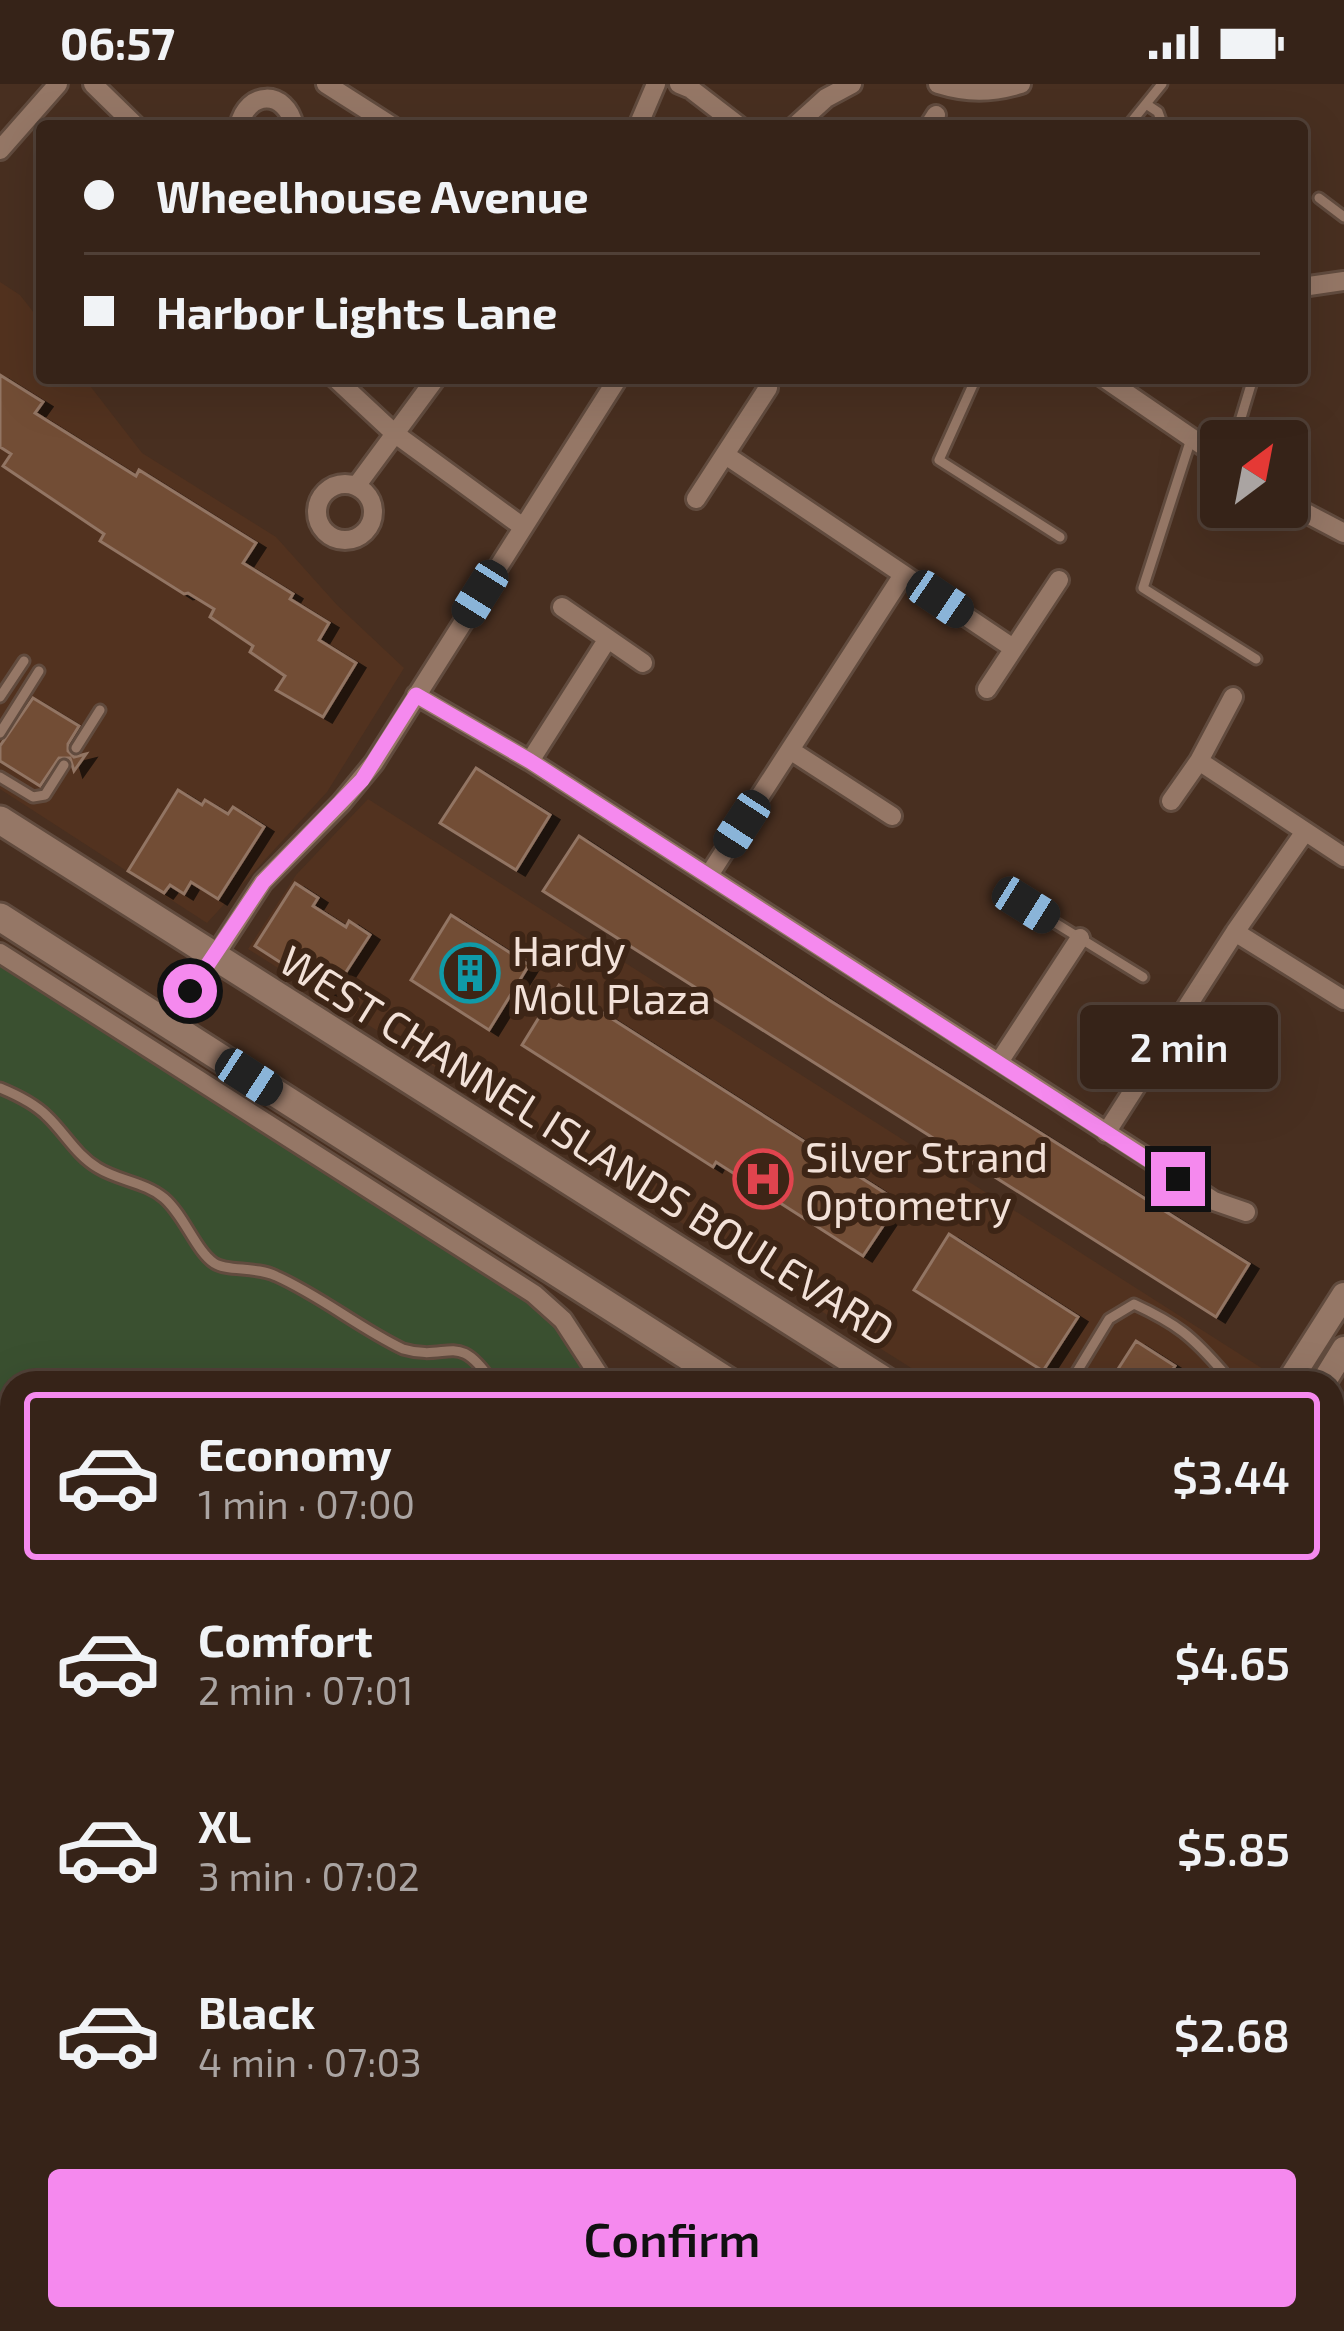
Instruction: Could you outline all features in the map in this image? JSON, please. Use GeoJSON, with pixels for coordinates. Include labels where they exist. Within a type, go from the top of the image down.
{"type":"FeatureCollection","features":[{"type":"Feature","properties":{"kind":"main road","name":"WEST CHANNEL ISLANDS BOULEVARD"},"geometry":{"type":"LineString","coordinates":[[0,820],[869,1371]]}},
{"type":"Feature","properties":{"kind":"main road"},"geometry":{"type":"LineString","coordinates":[[0,917],[711,1371]]}},
{"type":"Feature","properties":{"kind":"street"},"geometry":{"type":"LineString","coordinates":[[0,150],[58,84]]}},
{"type":"Feature","properties":{"kind":"street"},"geometry":{"type":"LineString","coordinates":[[93,84],[130,120]]}},
{"type":"Feature","properties":{"kind":"street"},"geometry":{"type":"LineString","coordinates":[[326,84],[383,120]]}},
{"type":"Feature","properties":{"kind":"street"},"geometry":{"type":"LineString","coordinates":[[641,120],[656,84]]}},
{"type":"Feature","properties":{"kind":"street"},"geometry":{"type":"LineString","coordinates":[[802,120],[826,98],[852,84]]}},
{"type":"Feature","properties":{"kind":"street"},"geometry":{"type":"LineString","coordinates":[[938,84],[977,92],[1021,84]]}},
{"type":"Feature","properties":{"kind":"street"},"geometry":{"type":"LineString","coordinates":[[688,86],[731,120]]}},
{"type":"Feature","properties":{"kind":"street"},"geometry":{"type":"LineString","coordinates":[[240,120],[243,110],[264,98],[290,110],[292,120]]}},
{"type":"Feature","properties":{"kind":"street"},"geometry":{"type":"LineString","coordinates":[[1308,286],[1344,281]]}},
{"type":"Feature","properties":{"kind":"street"},"geometry":{"type":"LineString","coordinates":[[341,384],[394,433],[523,527]]}},
{"type":"Feature","properties":{"kind":"street"},"geometry":{"type":"LineString","coordinates":[[357,485],[431,384]]}},
{"type":"Feature","properties":{"kind":"street"},"geometry":{"type":"LineString","coordinates":[[169,1026],[263,882],[362,780],[614,384]]}},
{"type":"Feature","properties":{"kind":"street"},"geometry":{"type":"LineString","coordinates":[[1116,384],[1200,445]]}},
{"type":"Feature","properties":{"kind":"street"},"geometry":{"type":"LineString","coordinates":[[696,499],[768,388]]}},
{"type":"Feature","properties":{"kind":"street"},"geometry":{"type":"LineString","coordinates":[[727,456],[1013,648]]}},
{"type":"Feature","properties":{"kind":"street"},"geometry":{"type":"LineString","coordinates":[[1308,515],[1344,533]]}},
{"type":"Feature","properties":{"kind":"street"},"geometry":{"type":"LineString","coordinates":[[709,875],[903,575]]}},
{"type":"Feature","properties":{"kind":"street"},"geometry":{"type":"LineString","coordinates":[[987,688],[1059,580]]}},
{"type":"Feature","properties":{"kind":"street"},"geometry":{"type":"LineString","coordinates":[[562,607],[643,663]]}},
{"type":"Feature","properties":{"kind":"street"},"geometry":{"type":"LineString","coordinates":[[530,761],[607,640]]}},
{"type":"Feature","properties":{"kind":"street"},"geometry":{"type":"LineString","coordinates":[[416,695],[530,761],[1214,1202],[1246,1212]]}},
{"type":"Feature","properties":{"kind":"street"},"geometry":{"type":"LineString","coordinates":[[1171,801],[1233,697]]}},
{"type":"Feature","properties":{"kind":"street"},"geometry":{"type":"LineString","coordinates":[[790,750],[892,816]]}},
{"type":"Feature","properties":{"kind":"street"},"geometry":{"type":"LineString","coordinates":[[1199,761],[1344,857]]}},
{"type":"Feature","properties":{"kind":"street"},"geometry":{"type":"LineString","coordinates":[[1106,1133],[1304,833]]}},
{"type":"Feature","properties":{"kind":"street"},"geometry":{"type":"LineString","coordinates":[[1235,932],[1344,1000]]}},
{"type":"Feature","properties":{"kind":"street"},"geometry":{"type":"LineString","coordinates":[[999,1062],[1080,938]]}},
{"type":"Feature","properties":{"kind":"street"},"geometry":{"type":"LineString","coordinates":[[0,953],[534,1294],[563,1320],[596,1371]]}},
{"type":"Feature","properties":{"kind":"street"},"geometry":{"type":"LineString","coordinates":[[1296,1371],[1344,1295]]}},
{"type":"Feature","properties":{"kind":"lane"},"geometry":{"type":"LineString","coordinates":[[1133,120],[1162,84]]}},
{"type":"Feature","properties":{"kind":"lane"},"geometry":{"type":"LineString","coordinates":[[1146,104],[1161,120]]}},
{"type":"Feature","properties":{"kind":"lane"},"geometry":{"type":"LineString","coordinates":[[1319,198],[1344,217]]}},
{"type":"Feature","properties":{"kind":"lane"},"geometry":{"type":"LineString","coordinates":[[973,384],[939,460],[1060,537]]}},
{"type":"Feature","properties":{"kind":"lane"},"geometry":{"type":"LineString","coordinates":[[1240,420],[1250,384]]}},
{"type":"Feature","properties":{"kind":"lane"},"geometry":{"type":"LineString","coordinates":[[1191,439],[1142,588],[1256,659]]}},
{"type":"Feature","properties":{"kind":"lane"},"geometry":{"type":"LineString","coordinates":[[0,697],[24,661]]}},
{"type":"Feature","properties":{"kind":"lane"},"geometry":{"type":"LineString","coordinates":[[0,733],[39,670]]}},
{"type":"Feature","properties":{"kind":"lane"},"geometry":{"type":"LineString","coordinates":[[76,748],[100,710]]}},
{"type":"Feature","properties":{"kind":"lane"},"geometry":{"type":"LineString","coordinates":[[0,777],[32,797],[45,795],[64,766]]}},
{"type":"Feature","properties":{"kind":"lane"},"geometry":{"type":"LineString","coordinates":[[1026,905],[1143,977]]}},
{"type":"Feature","properties":{"kind":"lane"},"geometry":{"type":"LineString","coordinates":[[0,1088],[45,1113],[94,1166],[142,1184],[166,1200],[214,1263],[280,1277],[403,1349],[466,1352],[483,1371]]}},
{"type":"Feature","properties":{"kind":"lane"},"geometry":{"type":"LineString","coordinates":[[1077,1371],[1109,1319],[1134,1304],[1171,1321],[1222,1371]]}},
{"type":"Feature","properties":{"kind":"shaded area"},"geometry":{"type":"Polygon","coordinates":[[[0,282],[20,295],[36,315],[36,384],[89,384],[142,453],[276,537],[337,605],[404,668],[327,792],[207,923],[0,789],[0,282]]]}},
{"type":"Feature","properties":{"kind":"shaded area","name":"Hardy Moll Plaza"},"geometry":{"type":"Polygon","coordinates":[[[368,799],[1266,1371],[916,1371],[248,949],[296,875],[368,799]]]}},
{"type":"Feature","properties":{"kind":"green space"},"geometry":{"type":"Polygon","coordinates":[[[0,962],[530,1300],[552,1320],[586,1368],[585,1371],[0,1371],[0,962]]]}},
{"type":"Feature","properties":{"kind":"building"},"geometry":{"type":"Polygon","coordinates":[[[0,375],[43,402],[35,413],[256,543],[243,563],[329,623],[319,640],[356,663],[323,717],[276,690],[285,676],[250,652],[253,646],[210,617],[214,609],[100,541],[104,534],[3,466],[11,454],[0,447],[0,375]]]}},
{"type":"Feature","properties":{"kind":"building"},"geometry":{"type":"Polygon","coordinates":[[[33,698],[79,726],[68,751],[74,757],[86,754],[74,771],[70,758],[59,758],[40,786],[0,761],[0,746],[33,698]]]}},
{"type":"Feature","properties":{"kind":"building"},"geometry":{"type":"Polygon","coordinates":[[[476,768],[550,815],[516,870],[440,823],[476,768]]]}},
{"type":"Feature","properties":{"kind":"building"},"geometry":{"type":"Polygon","coordinates":[[[178,790],[228,814],[233,807],[264,827],[218,899],[191,882],[184,894],[170,885],[164,893],[128,871],[178,790]]]}},
{"type":"Feature","properties":{"kind":"building"},"geometry":{"type":"Polygon","coordinates":[[[579,836],[829,1000],[1249,1264],[1216,1317],[543,891],[579,836]]]}},
{"type":"Feature","properties":{"kind":"building"},"geometry":{"type":"Polygon","coordinates":[[[295,883],[318,898],[313,906],[346,927],[349,921],[370,935],[331,995],[255,946],[295,883]]]}},
{"type":"Feature","properties":{"kind":"building","name":"Hardy Moll Plaza"},"geometry":{"type":"Polygon","coordinates":[[[451,915],[529,965],[489,1030],[411,980],[451,915]]]}},
{"type":"Feature","properties":{"kind":"building"},"geometry":{"type":"Polygon","coordinates":[[[559,985],[899,1202],[863,1256],[522,1045],[559,985]]]}},
{"type":"Feature","properties":{"kind":"building"},"geometry":{"type":"Polygon","coordinates":[[[949,1234],[1078,1317],[1043,1371],[914,1290],[949,1234]]]}},
{"type":"Feature","properties":{"kind":"building"},"geometry":{"type":"Polygon","coordinates":[[[1136,1341],[1175,1366],[1172,1371],[1117,1371],[1136,1341]]]}},
{"type":"Feature","properties":{"kind":"place","name":"Hardy Moll Plaza"},"geometry":{"type":"Point","coordinates":[470,973]}},
{"type":"Feature","properties":{"kind":"place","name":"Silver Strand Optometry"},"geometry":{"type":"Point","coordinates":[763,1179]}},
{"type":"Feature","properties":{"kind":"route"},"geometry":{"type":"LineString","coordinates":[[190,991],[263,882],[362,780],[416,695],[530,761],[1178,1179]]}}]}
